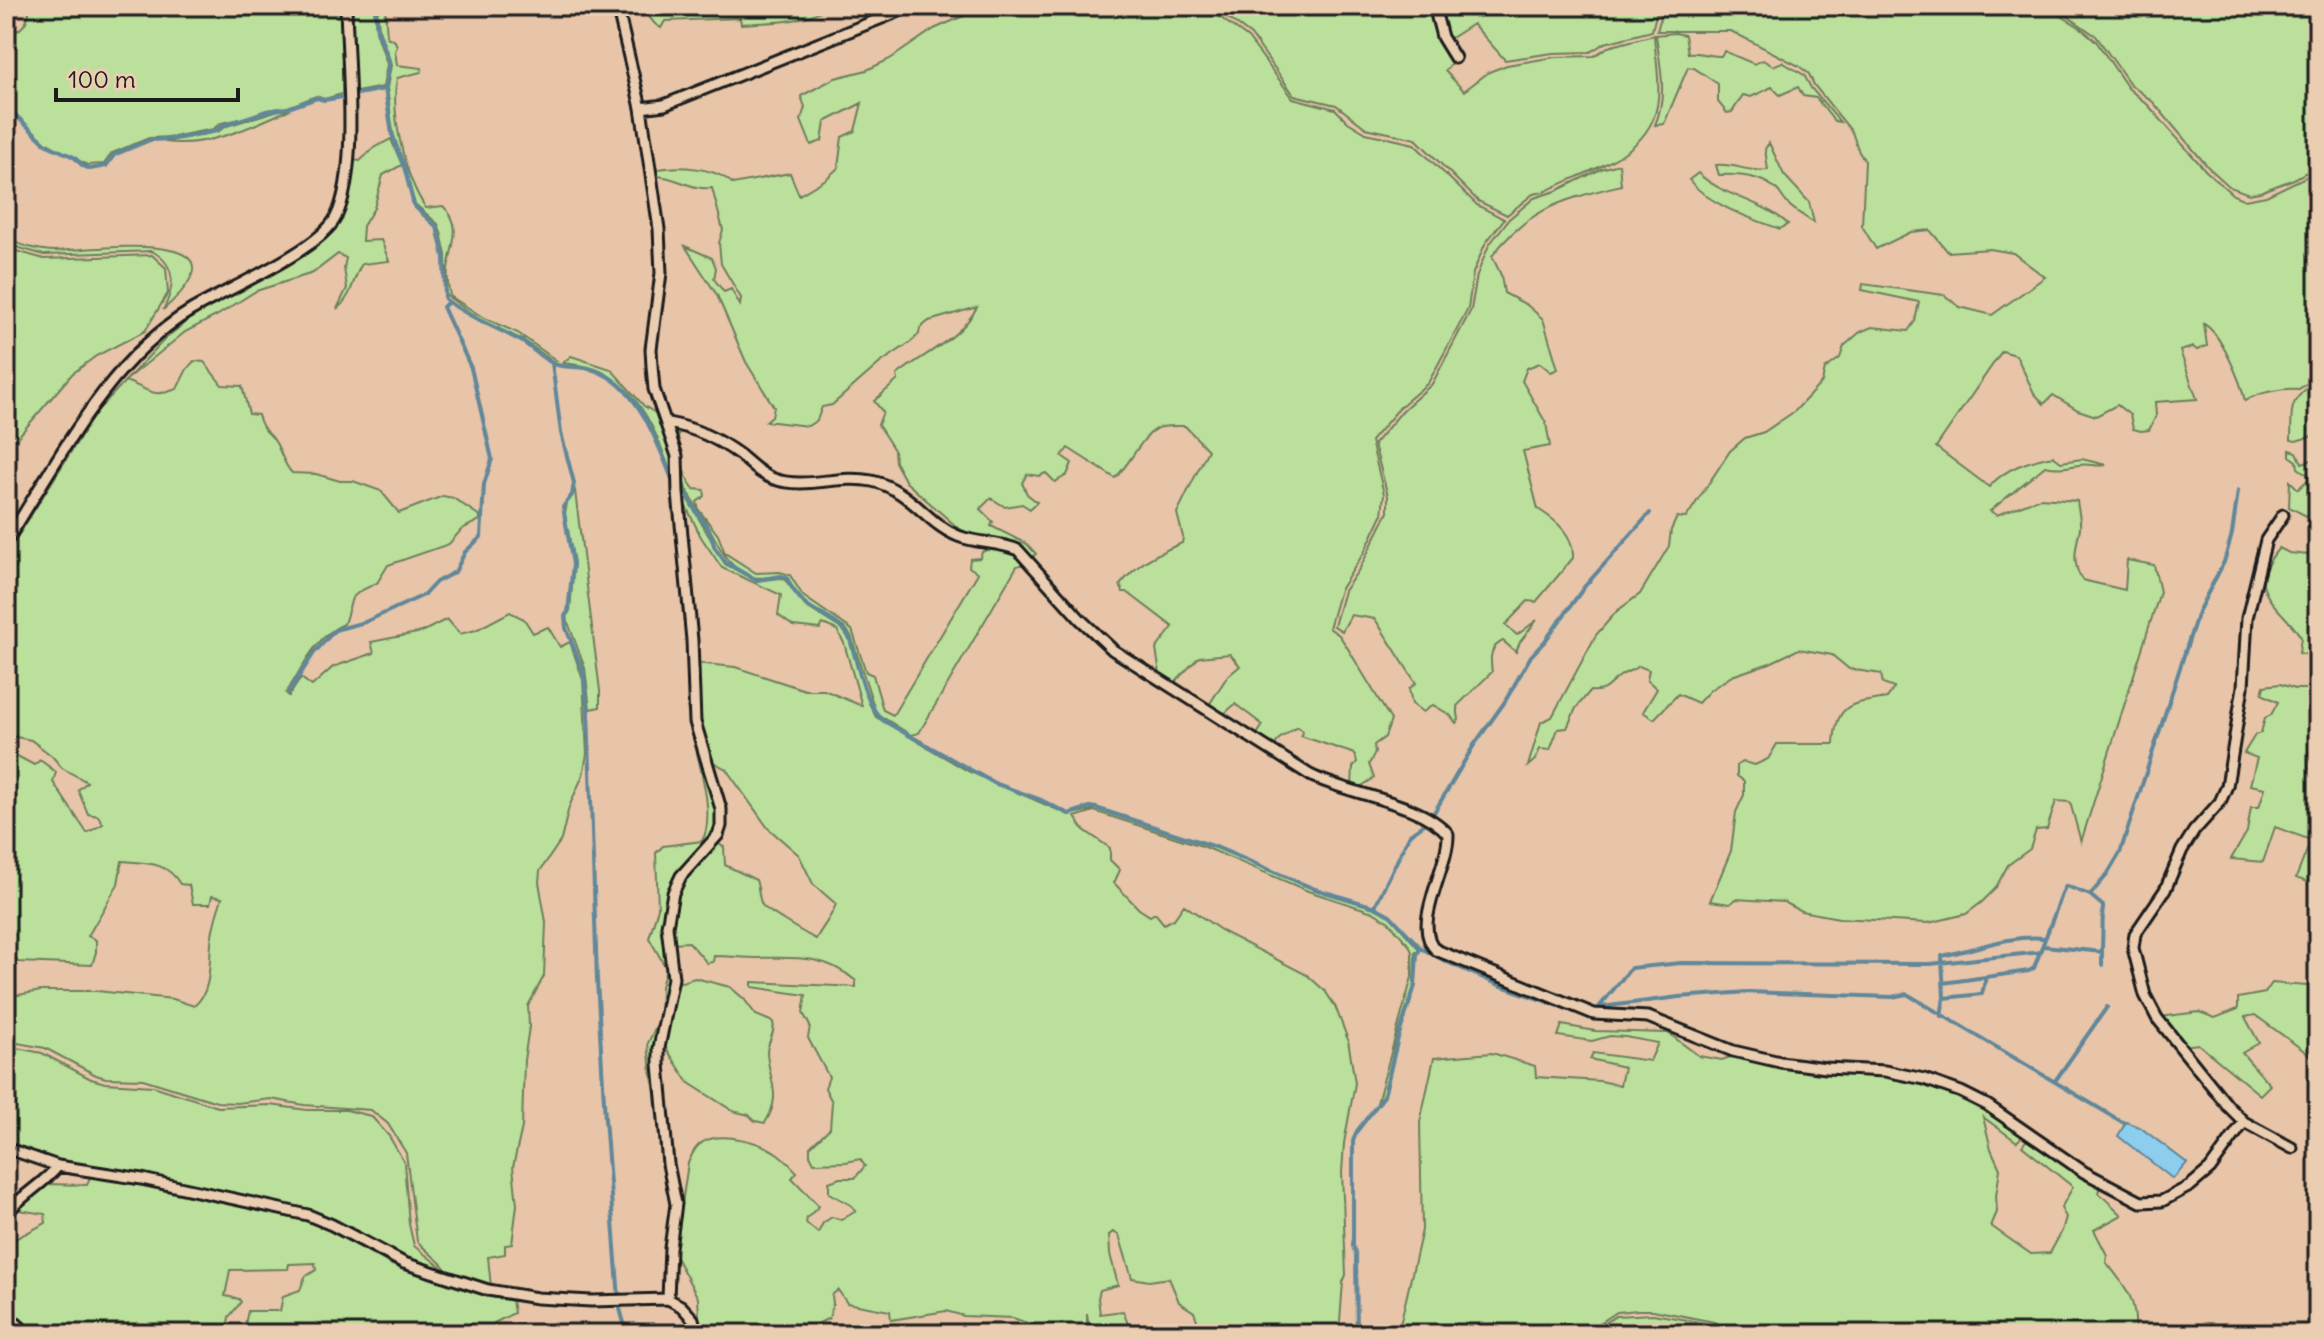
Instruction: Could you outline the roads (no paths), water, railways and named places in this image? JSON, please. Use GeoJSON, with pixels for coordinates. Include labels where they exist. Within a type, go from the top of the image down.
{"type":"FeatureCollection","features":[{"type":"Feature","properties":{"kind":"street"},"geometry":{"type":"LineString","coordinates":[[6,542],[92,408],[147,345],[190,311],[325,234],[343,201],[347,181],[346,6]]}},
{"type":"Feature","properties":{"kind":"street"},"geometry":{"type":"LineString","coordinates":[[617,6],[641,108],[661,252],[660,298],[651,349],[653,378],[659,407],[668,423],[677,456],[692,640],[695,722],[719,797],[721,826],[711,844],[681,876],[673,893],[667,926],[673,978],[659,1048],[659,1064],[668,1164],[676,1204],[668,1299]]}},
{"type":"Feature","properties":{"kind":"street"},"geometry":{"type":"LineString","coordinates":[[641,108],[664,105],[912,6]]}},
{"type":"Feature","properties":{"kind":"street"},"geometry":{"type":"LineString","coordinates":[[1434,6],[1442,37],[1455,58]]}},
{"type":"Feature","properties":{"kind":"street"},"geometry":{"type":"LineString","coordinates":[[668,423],[714,437],[769,478],[784,482],[854,478],[874,481],[895,488],[957,536],[1018,550],[1080,619],[1113,650],[1310,775],[1327,784],[1414,813],[1443,828],[1448,834],[1446,857],[1425,930],[1429,943],[1436,950],[1594,1014],[1648,1017],[1733,1051],[1780,1062],[1885,1071],[1924,1079],[1961,1092],[1987,1105],[2084,1172],[2141,1202],[2162,1201],[2190,1186],[2210,1169],[2244,1122]]}},
{"type":"Feature","properties":{"kind":"street"},"geometry":{"type":"LineString","coordinates":[[2283,515],[2266,540],[2247,618],[2243,687],[2227,786],[2220,802],[2182,850],[2165,890],[2135,934],[2133,948],[2145,995],[2157,1018],[2244,1122],[2292,1148]]}},
{"type":"Feature","properties":{"kind":"street"},"geometry":{"type":"LineString","coordinates":[[6,1148],[58,1166],[142,1179],[308,1215],[404,1263],[488,1290],[577,1301],[668,1299],[681,1306],[693,1319],[697,1334]]}},
{"type":"Feature","properties":{"kind":"street"},"geometry":{"type":"LineString","coordinates":[[6,1214],[58,1166]]}},
{"type":"Feature","properties":{"kind":"street"},"geometry":{"type":"LineString","coordinates":[[6,1314],[28,1334]]}},
{"type":"Feature","properties":{"kind":"water"},"geometry":{"type":"Polygon","coordinates":[[[2126,1122],[2141,1128],[2187,1163],[2173,1179],[2118,1136],[2126,1122]]]}},
{"type":"Feature","properties":{"kind":"waterway"},"geometry":{"type":"LineString","coordinates":[[375,6],[377,29],[389,60],[385,89],[392,134],[414,206],[437,227],[444,257],[445,299],[472,317],[521,341],[552,363],[594,370],[609,377],[634,401],[644,416],[672,479]]}},
{"type":"Feature","properties":{"kind":"waterway"},"geometry":{"type":"LineString","coordinates":[[352,95],[385,89]]}},
{"type":"Feature","properties":{"kind":"waterway"},"geometry":{"type":"LineString","coordinates":[[8,108],[47,145],[74,157],[90,169],[106,166],[114,155],[150,140],[215,131],[267,111],[317,98],[343,97]]}},
{"type":"Feature","properties":{"kind":"waterway"},"geometry":{"type":"LineString","coordinates":[[289,692],[314,653],[335,630],[365,622],[424,595],[436,582],[455,572],[465,552],[481,537],[484,484],[492,459],[471,368],[443,307],[448,302]]}},
{"type":"Feature","properties":{"kind":"waterway"},"geometry":{"type":"LineString","coordinates":[[552,363],[561,433],[574,483],[572,495],[563,507],[573,564],[565,616],[566,628],[583,671],[588,710],[597,980],[619,1299]]}},
{"type":"Feature","properties":{"kind":"waterway"},"geometry":{"type":"LineString","coordinates":[[681,483],[726,563],[756,580],[787,578],[801,600],[849,636],[866,694],[884,721],[994,783],[1069,814],[1096,808],[1216,847],[1315,889],[1375,907],[1390,915],[1421,948],[1447,962],[1499,985],[1591,1017],[1631,968],[1681,963],[1930,964],[2041,952]]}},
{"type":"Feature","properties":{"kind":"waterway"},"geometry":{"type":"LineString","coordinates":[[1943,983],[2034,968],[2066,886],[2090,895],[2107,875],[2120,853],[2198,612],[2224,562],[2232,534],[2238,491]]}},
{"type":"Feature","properties":{"kind":"waterway"},"geometry":{"type":"LineString","coordinates":[[1432,816],[1531,656],[1585,586],[1650,513]]}},
{"type":"Feature","properties":{"kind":"waterway"},"geometry":{"type":"LineString","coordinates":[[1375,906],[1410,834],[1427,822]]}},
{"type":"Feature","properties":{"kind":"waterway"},"geometry":{"type":"LineString","coordinates":[[2044,946],[2102,952],[2103,906],[2090,895]]}},
{"type":"Feature","properties":{"kind":"waterway"},"geometry":{"type":"LineString","coordinates":[[1941,1016],[1944,998],[1942,956],[2005,941],[2044,938]]}},
{"type":"Feature","properties":{"kind":"waterway"},"geometry":{"type":"LineString","coordinates":[[1357,1334],[1353,1141],[1384,1096],[1415,986],[1417,954],[1421,948]]}},
{"type":"Feature","properties":{"kind":"waterway"},"geometry":{"type":"LineString","coordinates":[[2102,952],[2102,965]]}},
{"type":"Feature","properties":{"kind":"waterway"},"geometry":{"type":"LineString","coordinates":[[1944,998],[1982,994],[1986,977]]}},
{"type":"Feature","properties":{"kind":"waterway"},"geometry":{"type":"LineString","coordinates":[[1601,1007],[1748,992],[1892,997],[1907,994],[2124,1123]]}},
{"type":"Feature","properties":{"kind":"waterway"},"geometry":{"type":"LineString","coordinates":[[2055,1081],[2107,1007]]}},
{"type":"Feature","properties":{"kind":"waterway"},"geometry":{"type":"LineString","coordinates":[[619,1305],[627,1334]]}}]}
